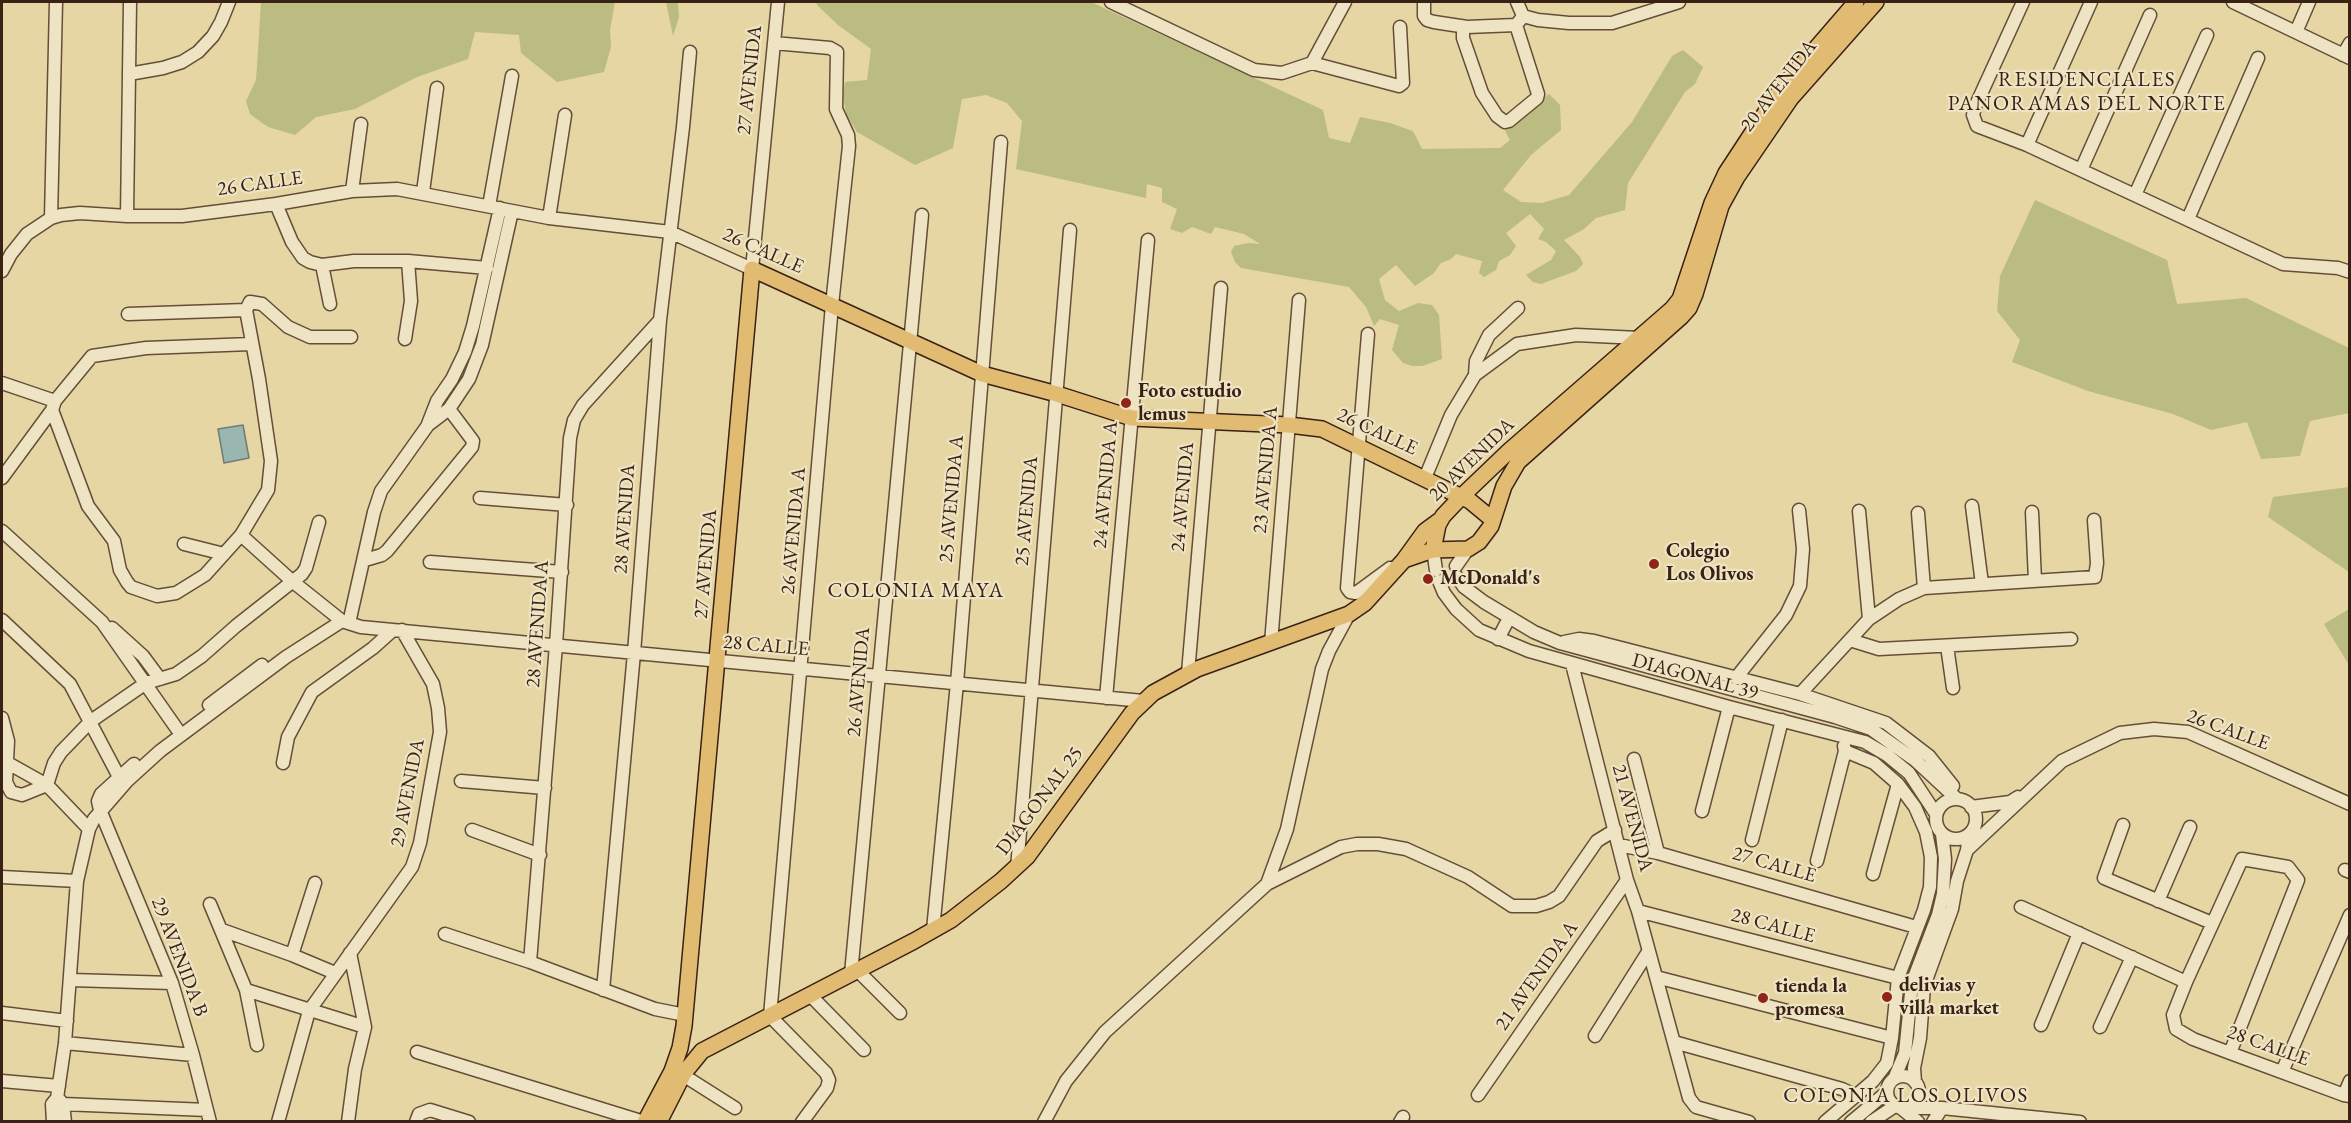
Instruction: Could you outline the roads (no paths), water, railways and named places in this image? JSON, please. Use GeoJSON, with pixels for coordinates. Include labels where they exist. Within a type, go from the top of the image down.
{"type":"FeatureCollection","features":[{"type":"Feature","properties":{"kind":"main road","name":"20 AVENIDA"},"geometry":{"type":"LineString","coordinates":[[1433,550],[1435,531],[1440,520],[1461,496],[1672,309],[1680,298],[1712,203],[1726,173],[1781,90],[1856,2]]}},
{"type":"Feature","properties":{"kind":"main road","name":"20 AVENIDA"},"geometry":{"type":"LineString","coordinates":[[1468,549],[1484,538],[1493,520],[1504,486],[1518,462],[1689,308],[1721,206],[1737,177],[1791,98],[1876,2]]}},
{"type":"Feature","properties":{"kind":"main road","name":"26 CALLE"},"geometry":{"type":"LineString","coordinates":[[752,269],[982,374],[1057,394],[1132,418],[1209,420],[1322,429],[1461,496],[1479,506],[1493,520]]}},
{"type":"Feature","properties":{"kind":"main road","name":"27 AVENIDA"},"geometry":{"type":"LineString","coordinates":[[644,1122],[662,1094],[680,1048],[686,1015],[752,269]]}},
{"type":"Feature","properties":{"kind":"main road","name":"DIAGONAL 25"},"geometry":{"type":"LineString","coordinates":[[658,1122],[683,1075],[696,1057],[711,1045],[933,930],[970,906],[1017,868],[1143,701],[1188,673],[1349,614],[1365,603],[1404,560],[1425,531],[1440,520]]}},
{"type":"Feature","properties":{"kind":"main road"},"geometry":{"type":"LineString","coordinates":[[1433,550],[1468,549]]}},
{"type":"Feature","properties":{"kind":"main road","name":"DIAGONAL 25"},"geometry":{"type":"LineString","coordinates":[[1404,560],[1433,550]]}},
{"type":"Feature","properties":{"kind":"main road"},"geometry":{"type":"LineString","coordinates":[[680,1048],[696,1057]]}},
{"type":"Feature","properties":{"kind":"street"},"geometry":{"type":"LineString","coordinates":[[51,218],[57,2]]}},
{"type":"Feature","properties":{"kind":"street"},"geometry":{"type":"LineString","coordinates":[[127,216],[130,2]]}},
{"type":"Feature","properties":{"kind":"street"},"geometry":{"type":"LineString","coordinates":[[129,74],[163,69],[182,62],[198,52],[213,36],[229,2]]}},
{"type":"Feature","properties":{"kind":"street","name":"27 AVENIDA"},"geometry":{"type":"LineString","coordinates":[[752,269],[778,2]]}},
{"type":"Feature","properties":{"kind":"street"},"geometry":{"type":"LineString","coordinates":[[1111,2],[1254,70],[1282,73],[1312,63],[1399,86],[1402,85],[1400,27]]}},
{"type":"Feature","properties":{"kind":"street"},"geometry":{"type":"LineString","coordinates":[[1312,63],[1345,2]]}},
{"type":"Feature","properties":{"kind":"street"},"geometry":{"type":"LineString","coordinates":[[1424,2],[1424,16],[1427,20],[1467,27],[1520,20],[1612,23],[1679,2]]}},
{"type":"Feature","properties":{"kind":"street"},"geometry":{"type":"LineString","coordinates":[[1467,27],[1463,30],[1463,38],[1482,93],[1497,116],[1505,122],[1509,121],[1538,98],[1517,2]]}},
{"type":"Feature","properties":{"kind":"street"},"geometry":{"type":"LineString","coordinates":[[2023,2],[1973,115],[1977,126],[2027,145],[2283,264],[2338,268],[2349,272]]}},
{"type":"Feature","properties":{"kind":"street"},"geometry":{"type":"LineString","coordinates":[[2027,145],[2091,2]]}},
{"type":"Feature","properties":{"kind":"street"},"geometry":{"type":"LineString","coordinates":[[2296,32],[2308,2]]}},
{"type":"Feature","properties":{"kind":"street"},"geometry":{"type":"LineString","coordinates":[[2238,3],[2346,57],[2349,43]]}},
{"type":"Feature","properties":{"kind":"street"},"geometry":{"type":"LineString","coordinates":[[2081,170],[2150,15]]}},
{"type":"Feature","properties":{"kind":"street"},"geometry":{"type":"LineString","coordinates":[[2135,195],[2207,35]]}},
{"type":"Feature","properties":{"kind":"street","name":"26 AVENIDA A"},"geometry":{"type":"LineString","coordinates":[[770,1016],[832,305],[849,146],[848,135],[836,109],[837,52],[830,48],[774,43]]}},
{"type":"Feature","properties":{"kind":"street","name":"28 AVENIDA"},"geometry":{"type":"LineString","coordinates":[[603,990],[634,653],[660,320],[690,52]]}},
{"type":"Feature","properties":{"kind":"street"},"geometry":{"type":"LineString","coordinates":[[2188,219],[2258,57]]}},
{"type":"Feature","properties":{"kind":"street"},"geometry":{"type":"LineString","coordinates":[[65,1122],[60,1096],[71,980],[77,881],[89,829],[100,810],[160,751],[286,657],[345,622],[365,561],[374,512],[381,491],[428,425],[437,402],[452,379],[465,352],[487,268],[512,76]]}},
{"type":"Feature","properties":{"kind":"street"},"geometry":{"type":"LineString","coordinates":[[423,192],[437,88]]}},
{"type":"Feature","properties":{"kind":"street"},"geometry":{"type":"LineString","coordinates":[[549,218],[565,115]]}},
{"type":"Feature","properties":{"kind":"street"},"geometry":{"type":"LineString","coordinates":[[352,192],[361,124]]}},
{"type":"Feature","properties":{"kind":"street","name":"25 AVENIDA A"},"geometry":{"type":"LineString","coordinates":[[933,930],[957,684],[1001,142]]}},
{"type":"Feature","properties":{"kind":"street","name":"26 CALLE"},"geometry":{"type":"LineString","coordinates":[[2,271],[11,254],[27,234],[51,218],[80,213],[182,216],[352,192],[397,189],[423,192],[549,218],[670,232],[752,269]]}},
{"type":"Feature","properties":{"kind":"street"},"geometry":{"type":"LineString","coordinates":[[276,204],[298,252],[310,262],[322,265],[354,261],[408,261],[487,268]]}},
{"type":"Feature","properties":{"kind":"street"},"geometry":{"type":"LineString","coordinates":[[428,425],[449,409],[469,379],[482,345],[513,211]]}},
{"type":"Feature","properties":{"kind":"street","name":"26 AVENIDA"},"geometry":{"type":"LineString","coordinates":[[854,972],[922,215]]}},
{"type":"Feature","properties":{"kind":"street","name":"25 AVENIDA"},"geometry":{"type":"LineString","coordinates":[[1017,868],[1070,230]]}},
{"type":"Feature","properties":{"kind":"street","name":"24 AVENIDA A"},"geometry":{"type":"LineString","coordinates":[[1106,698],[1148,240]]}},
{"type":"Feature","properties":{"kind":"street"},"geometry":{"type":"LineString","coordinates":[[405,339],[411,301],[408,261]]}},
{"type":"Feature","properties":{"kind":"street"},"geometry":{"type":"LineString","coordinates":[[322,265],[330,304]]}},
{"type":"Feature","properties":{"kind":"street","name":"24 AVENIDA"},"geometry":{"type":"LineString","coordinates":[[1188,673],[1221,288]]}},
{"type":"Feature","properties":{"kind":"street","name":"23 AVENIDA A"},"geometry":{"type":"LineString","coordinates":[[1271,643],[1299,300]]}},
{"type":"Feature","properties":{"kind":"street"},"geometry":{"type":"LineString","coordinates":[[2,382],[54,405],[88,506],[114,542],[120,570],[131,588],[157,596],[176,593],[205,575],[241,535],[268,490],[271,461],[246,310],[250,302],[262,304],[288,327],[310,337],[351,338]]}},
{"type":"Feature","properties":{"kind":"street"},"geometry":{"type":"LineString","coordinates":[[1475,375],[1476,361],[1489,335],[1518,308]]}},
{"type":"Feature","properties":{"kind":"street"},"geometry":{"type":"LineString","coordinates":[[128,314],[246,310]]}},
{"type":"Feature","properties":{"kind":"street","name":"28 AVENIDA A"},"geometry":{"type":"LineString","coordinates":[[530,962],[562,572],[570,438],[574,420],[584,405],[660,320]]}},
{"type":"Feature","properties":{"kind":"street"},"geometry":{"type":"LineString","coordinates":[[1368,334],[1347,586],[1350,592],[1356,593],[1394,564],[1404,560]]}},
{"type":"Feature","properties":{"kind":"street"},"geometry":{"type":"LineString","coordinates":[[1425,478],[1451,416],[1475,375],[1517,344],[1576,335],[1639,338]]}},
{"type":"Feature","properties":{"kind":"street"},"geometry":{"type":"LineString","coordinates":[[2,477],[92,356],[146,348],[251,344]]}},
{"type":"Feature","properties":{"kind":"street"},"geometry":{"type":"LineString","coordinates":[[365,561],[382,555],[472,447],[473,441],[449,409]]}},
{"type":"Feature","properties":{"kind":"street"},"geometry":{"type":"LineString","coordinates":[[480,498],[567,505]]}},
{"type":"Feature","properties":{"kind":"street"},"geometry":{"type":"LineString","coordinates":[[1972,506],[1982,584]]}},
{"type":"Feature","properties":{"kind":"street"},"geometry":{"type":"LineString","coordinates":[[1736,678],[1786,615],[1800,586],[1803,549],[1799,510]]}},
{"type":"Feature","properties":{"kind":"street"},"geometry":{"type":"LineString","coordinates":[[1859,511],[1869,620]]}},
{"type":"Feature","properties":{"kind":"street"},"geometry":{"type":"LineString","coordinates":[[2032,512],[2036,581]]}},
{"type":"Feature","properties":{"kind":"street"},"geometry":{"type":"LineString","coordinates":[[1918,513],[1924,588]]}},
{"type":"Feature","properties":{"kind":"street"},"geometry":{"type":"LineString","coordinates":[[1800,693],[1869,620],[1899,599],[1924,588],[2095,577],[2097,563],[2094,520]]}},
{"type":"Feature","properties":{"kind":"street"},"geometry":{"type":"LineString","coordinates":[[47,785],[54,763],[61,752],[90,721],[146,683],[176,674],[202,656],[302,574],[306,568],[319,522]]}},
{"type":"Feature","properties":{"kind":"street"},"geometry":{"type":"LineString","coordinates":[[2,531],[102,622],[118,632],[143,656],[160,679]]}},
{"type":"Feature","properties":{"kind":"street"},"geometry":{"type":"LineString","coordinates":[[241,535],[292,581],[345,622]]}},
{"type":"Feature","properties":{"kind":"street"},"geometry":{"type":"LineString","coordinates":[[184,544],[224,554]]}},
{"type":"Feature","properties":{"kind":"street","name":"DIAGONAL 39"},"geometry":{"type":"LineString","coordinates":[[1468,549],[1456,571],[1464,587],[1484,602],[1534,632],[1560,643],[1835,717],[1871,729],[1915,760],[1963,802]]}},
{"type":"Feature","properties":{"kind":"street","name":"DIAGONAL 39"},"geometry":{"type":"LineString","coordinates":[[1433,550],[1438,576],[1450,601],[1479,630],[1498,639],[1572,664],[1842,735],[1872,747],[1887,755],[1909,773],[1936,814]]}},
{"type":"Feature","properties":{"kind":"street"},"geometry":{"type":"LineString","coordinates":[[430,562],[562,572]]}},
{"type":"Feature","properties":{"kind":"street"},"geometry":{"type":"LineString","coordinates":[[1468,620],[1484,602]]}},
{"type":"Feature","properties":{"kind":"street"},"geometry":{"type":"LineString","coordinates":[[1267,884],[1287,829],[1322,669],[1349,614]]}},
{"type":"Feature","properties":{"kind":"street"},"geometry":{"type":"LineString","coordinates":[[1498,639],[1509,618]]}},
{"type":"Feature","properties":{"kind":"street"},"geometry":{"type":"LineString","coordinates":[[2,620],[70,684],[118,777]]}},
{"type":"Feature","properties":{"kind":"street"},"geometry":{"type":"LineString","coordinates":[[102,622],[177,729]]}},
{"type":"Feature","properties":{"kind":"street","name":"28 CALLE"},"geometry":{"type":"LineString","coordinates":[[345,622],[361,627],[1143,701]]}},
{"type":"Feature","properties":{"kind":"street"},"geometry":{"type":"LineString","coordinates":[[283,763],[288,737],[312,692],[398,630]]}},
{"type":"Feature","properties":{"kind":"street","name":"29 AVENIDA"},"geometry":{"type":"LineString","coordinates":[[278,1122],[309,1011],[412,867],[420,843],[440,732],[433,684],[398,630]]}},
{"type":"Feature","properties":{"kind":"street"},"geometry":{"type":"LineString","coordinates":[[1850,640],[1879,649],[2071,639]]}},
{"type":"Feature","properties":{"kind":"street"},"geometry":{"type":"LineString","coordinates":[[1560,643],[1586,640],[1800,693],[1886,723],[1929,756],[1948,781],[1960,792],[1963,802],[1976,818],[1957,881],[1952,909],[1924,986],[1920,1038],[1914,1068],[1918,1098],[1871,1122]]}},
{"type":"Feature","properties":{"kind":"street"},"geometry":{"type":"LineString","coordinates":[[1947,646],[1953,688]]}},
{"type":"Feature","properties":{"kind":"street"},"geometry":{"type":"LineString","coordinates":[[100,810],[98,801],[101,794],[118,777],[274,656],[280,654],[286,657]]}},
{"type":"Feature","properties":{"kind":"street","name":"21 AVENIDA"},"geometry":{"type":"LineString","coordinates":[[1572,664],[1627,880],[1638,911],[1689,1098],[1696,1107],[1749,1122]]}},
{"type":"Feature","properties":{"kind":"street"},"geometry":{"type":"LineString","coordinates":[[1580,694],[1585,681],[1599,672]]}},
{"type":"Feature","properties":{"kind":"street"},"geometry":{"type":"LineString","coordinates":[[1702,811],[1729,707]]}},
{"type":"Feature","properties":{"kind":"street"},"geometry":{"type":"LineString","coordinates":[[2,718],[8,741],[6,782],[11,792],[22,795],[47,785]]}},
{"type":"Feature","properties":{"kind":"street"},"geometry":{"type":"LineString","coordinates":[[1752,840],[1782,720]]}},
{"type":"Feature","properties":{"kind":"street","name":"26 CALLE"},"geometry":{"type":"LineString","coordinates":[[1967,850],[2062,761],[2120,733],[2154,729],[2188,732],[2349,804]]}},
{"type":"Feature","properties":{"kind":"street"},"geometry":{"type":"LineString","coordinates":[[1817,861],[1845,752],[1842,735]]}},
{"type":"Feature","properties":{"kind":"street"},"geometry":{"type":"LineString","coordinates":[[1825,1122],[1857,1096],[1887,1064],[1898,978],[1924,910],[1930,887],[1931,857],[1926,832],[1915,807],[1898,784],[1874,763],[1845,752]]}},
{"type":"Feature","properties":{"kind":"street"},"geometry":{"type":"LineString","coordinates":[[1634,759],[1658,853]]}},
{"type":"Feature","properties":{"kind":"street"},"geometry":{"type":"LineString","coordinates":[[6,762],[47,785],[89,829]]}},
{"type":"Feature","properties":{"kind":"street"},"geometry":{"type":"LineString","coordinates":[[460,781],[545,788]]}},
{"type":"Feature","properties":{"kind":"street"},"geometry":{"type":"LineString","coordinates":[[1873,874],[1898,784]]}},
{"type":"Feature","properties":{"kind":"street","name":"26 CALLE"},"geometry":{"type":"LineString","coordinates":[[1963,802],[2010,802],[2030,790]]}},
{"type":"Feature","properties":{"kind":"street"},"geometry":{"type":"LineString","coordinates":[[1851,1122],[1887,1092],[1905,1053],[1912,983],[1938,915],[1943,894],[1945,859],[1942,834],[1938,828],[1936,814],[1944,803],[1963,802]]}},
{"type":"Feature","properties":{"kind":"street","name":"29 AVENIDA B"},"geometry":{"type":"LineString","coordinates":[[100,810],[172,983],[194,1055],[208,1116]]}},
{"type":"Feature","properties":{"kind":"street","name":"26 CALLE"},"geometry":{"type":"LineString","coordinates":[[1971,832],[1996,823]]}},
{"type":"Feature","properties":{"kind":"street"},"geometry":{"type":"LineString","coordinates":[[2123,825],[2104,878],[2212,923]]}},
{"type":"Feature","properties":{"kind":"street"},"geometry":{"type":"LineString","coordinates":[[2158,901],[2190,827]]}},
{"type":"Feature","properties":{"kind":"street"},"geometry":{"type":"LineString","coordinates":[[472,830],[540,855]]}},
{"type":"Feature","properties":{"kind":"street"},"geometry":{"type":"LineString","coordinates":[[1044,1122],[1065,1081],[1106,1032],[1267,884],[1341,848],[1357,844],[1378,844],[1406,849],[1458,872],[1512,906],[1536,906],[1550,902],[1559,896],[1597,841],[1615,830]]}},
{"type":"Feature","properties":{"kind":"street"},"geometry":{"type":"LineString","coordinates":[[1942,834],[1955,840],[1971,832]]}},
{"type":"Feature","properties":{"kind":"street","name":"27 CALLE"},"geometry":{"type":"LineString","coordinates":[[1619,845],[1658,853],[1916,927]]}},
{"type":"Feature","properties":{"kind":"street"},"geometry":{"type":"LineString","coordinates":[[2021,907],[2186,981],[2242,859],[2288,867],[2298,880],[2230,1053]]}},
{"type":"Feature","properties":{"kind":"street"},"geometry":{"type":"LineString","coordinates":[[2,877],[77,881]]}},
{"type":"Feature","properties":{"kind":"street","name":"21 AVENIDA A"},"geometry":{"type":"LineString","coordinates":[[1478,1095],[1627,880]]}},
{"type":"Feature","properties":{"kind":"street"},"geometry":{"type":"LineString","coordinates":[[292,955],[315,883]]}},
{"type":"Feature","properties":{"kind":"street"},"geometry":{"type":"LineString","coordinates":[[210,904],[246,990],[257,1044]]}},
{"type":"Feature","properties":{"kind":"street","name":"28 CALLE"},"geometry":{"type":"LineString","coordinates":[[1638,911],[1898,978]]}},
{"type":"Feature","properties":{"kind":"street"},"geometry":{"type":"LineString","coordinates":[[2282,1072],[2349,915]]}},
{"type":"Feature","properties":{"kind":"street"},"geometry":{"type":"LineString","coordinates":[[222,930],[335,973]]}},
{"type":"Feature","properties":{"kind":"street"},"geometry":{"type":"LineString","coordinates":[[2041,1026],[2079,933]]}},
{"type":"Feature","properties":{"kind":"street"},"geometry":{"type":"LineString","coordinates":[[445,934],[530,962],[655,1009],[686,1015]]}},
{"type":"Feature","properties":{"kind":"street"},"geometry":{"type":"LineString","coordinates":[[348,1122],[355,1069],[365,1027],[350,952]]}},
{"type":"Feature","properties":{"kind":"street"},"geometry":{"type":"LineString","coordinates":[[1595,1036],[1648,952]]}},
{"type":"Feature","properties":{"kind":"street"},"geometry":{"type":"LineString","coordinates":[[2100,1027],[2132,957]]}},
{"type":"Feature","properties":{"kind":"street"},"geometry":{"type":"LineString","coordinates":[[854,972],[900,1013]]}},
{"type":"Feature","properties":{"kind":"street"},"geometry":{"type":"LineString","coordinates":[[1656,977],[1892,1038]]}},
{"type":"Feature","properties":{"kind":"street"},"geometry":{"type":"LineString","coordinates":[[71,980],[172,983]]}},
{"type":"Feature","properties":{"kind":"street","name":"28 CALLE"},"geometry":{"type":"LineString","coordinates":[[2186,981],[2174,1016],[2176,1029],[2193,1039],[2347,1095]]}},
{"type":"Feature","properties":{"kind":"street"},"geometry":{"type":"LineString","coordinates":[[246,990],[365,1027]]}},
{"type":"Feature","properties":{"kind":"street"},"geometry":{"type":"LineString","coordinates":[[810,995],[864,1050]]}},
{"type":"Feature","properties":{"kind":"street"},"geometry":{"type":"LineString","coordinates":[[2,1013],[67,1021]]}},
{"type":"Feature","properties":{"kind":"street"},"geometry":{"type":"LineString","coordinates":[[770,1016],[826,1073],[829,1080],[827,1088],[802,1122]]}},
{"type":"Feature","properties":{"kind":"street"},"geometry":{"type":"LineString","coordinates":[[1674,1042],[1842,1089],[1857,1096]]}},
{"type":"Feature","properties":{"kind":"street"},"geometry":{"type":"LineString","coordinates":[[65,1043],[194,1055]]}},
{"type":"Feature","properties":{"kind":"street"},"geometry":{"type":"LineString","coordinates":[[417,1052],[644,1122]]}},
{"type":"Feature","properties":{"kind":"street"},"geometry":{"type":"LineString","coordinates":[[683,1075],[735,1108]]}},
{"type":"Feature","properties":{"kind":"street"},"geometry":{"type":"LineString","coordinates":[[1894,1079],[1905,1076],[1917,1085],[1923,1096],[1942,1108]]}},
{"type":"Feature","properties":{"kind":"street"},"geometry":{"type":"LineString","coordinates":[[2347,1095],[2349,1081]]}},
{"type":"Feature","properties":{"kind":"street"},"geometry":{"type":"LineString","coordinates":[[2,1082],[60,1096],[208,1116]]}},
{"type":"Feature","properties":{"kind":"street"},"geometry":{"type":"LineString","coordinates":[[1887,1092],[1889,1100],[1918,1122]]}},
{"type":"Feature","properties":{"kind":"street"},"geometry":{"type":"LineString","coordinates":[[53,1122],[52,1104],[60,1096]]}},
{"type":"Feature","properties":{"kind":"street"},"geometry":{"type":"LineString","coordinates":[[1901,1107],[1942,1108],[2080,1122]]}},
{"type":"Feature","properties":{"kind":"street"},"geometry":{"type":"LineString","coordinates":[[1933,1122],[1942,1108]]}},
{"type":"Feature","properties":{"kind":"street"},"geometry":{"type":"LineString","coordinates":[[416,1122],[419,1114],[430,1110],[469,1122]]}},
{"type":"Feature","properties":{"kind":"water"},"geometry":{"type":"Polygon","coordinates":[[[243,425],[249,458],[224,463],[218,429],[243,425]]]}},
{"type":"Feature","properties":{"kind":"place","name":"Foto estudio lemus"},"geometry":{"type":"Point","coordinates":[1126,403]}},
{"type":"Feature","properties":{"kind":"place","name":"Colegio Los Olivos"},"geometry":{"type":"Point","coordinates":[1654,564]}},
{"type":"Feature","properties":{"kind":"place","name":"McDonald's"},"geometry":{"type":"Point","coordinates":[1428,579]}},
{"type":"Feature","properties":{"kind":"place","name":"delivias y villa market"},"geometry":{"type":"Point","coordinates":[1887,997]}},
{"type":"Feature","properties":{"kind":"place","name":"tienda la promesa"},"geometry":{"type":"Point","coordinates":[1763,998]}},
{"type":"Feature","properties":{"kind":"district","name":"RESIDENCIALES PANORAMAS DEL NORTE"},"geometry":{"type":"Point","coordinates":[2087,92]}},
{"type":"Feature","properties":{"kind":"district","name":"COLONIA MAYA"},"geometry":{"type":"Point","coordinates":[916,591]}},
{"type":"Feature","properties":{"kind":"district","name":"COLONIA LOS OLIVOS"},"geometry":{"type":"Point","coordinates":[1906,1096]}}]}
